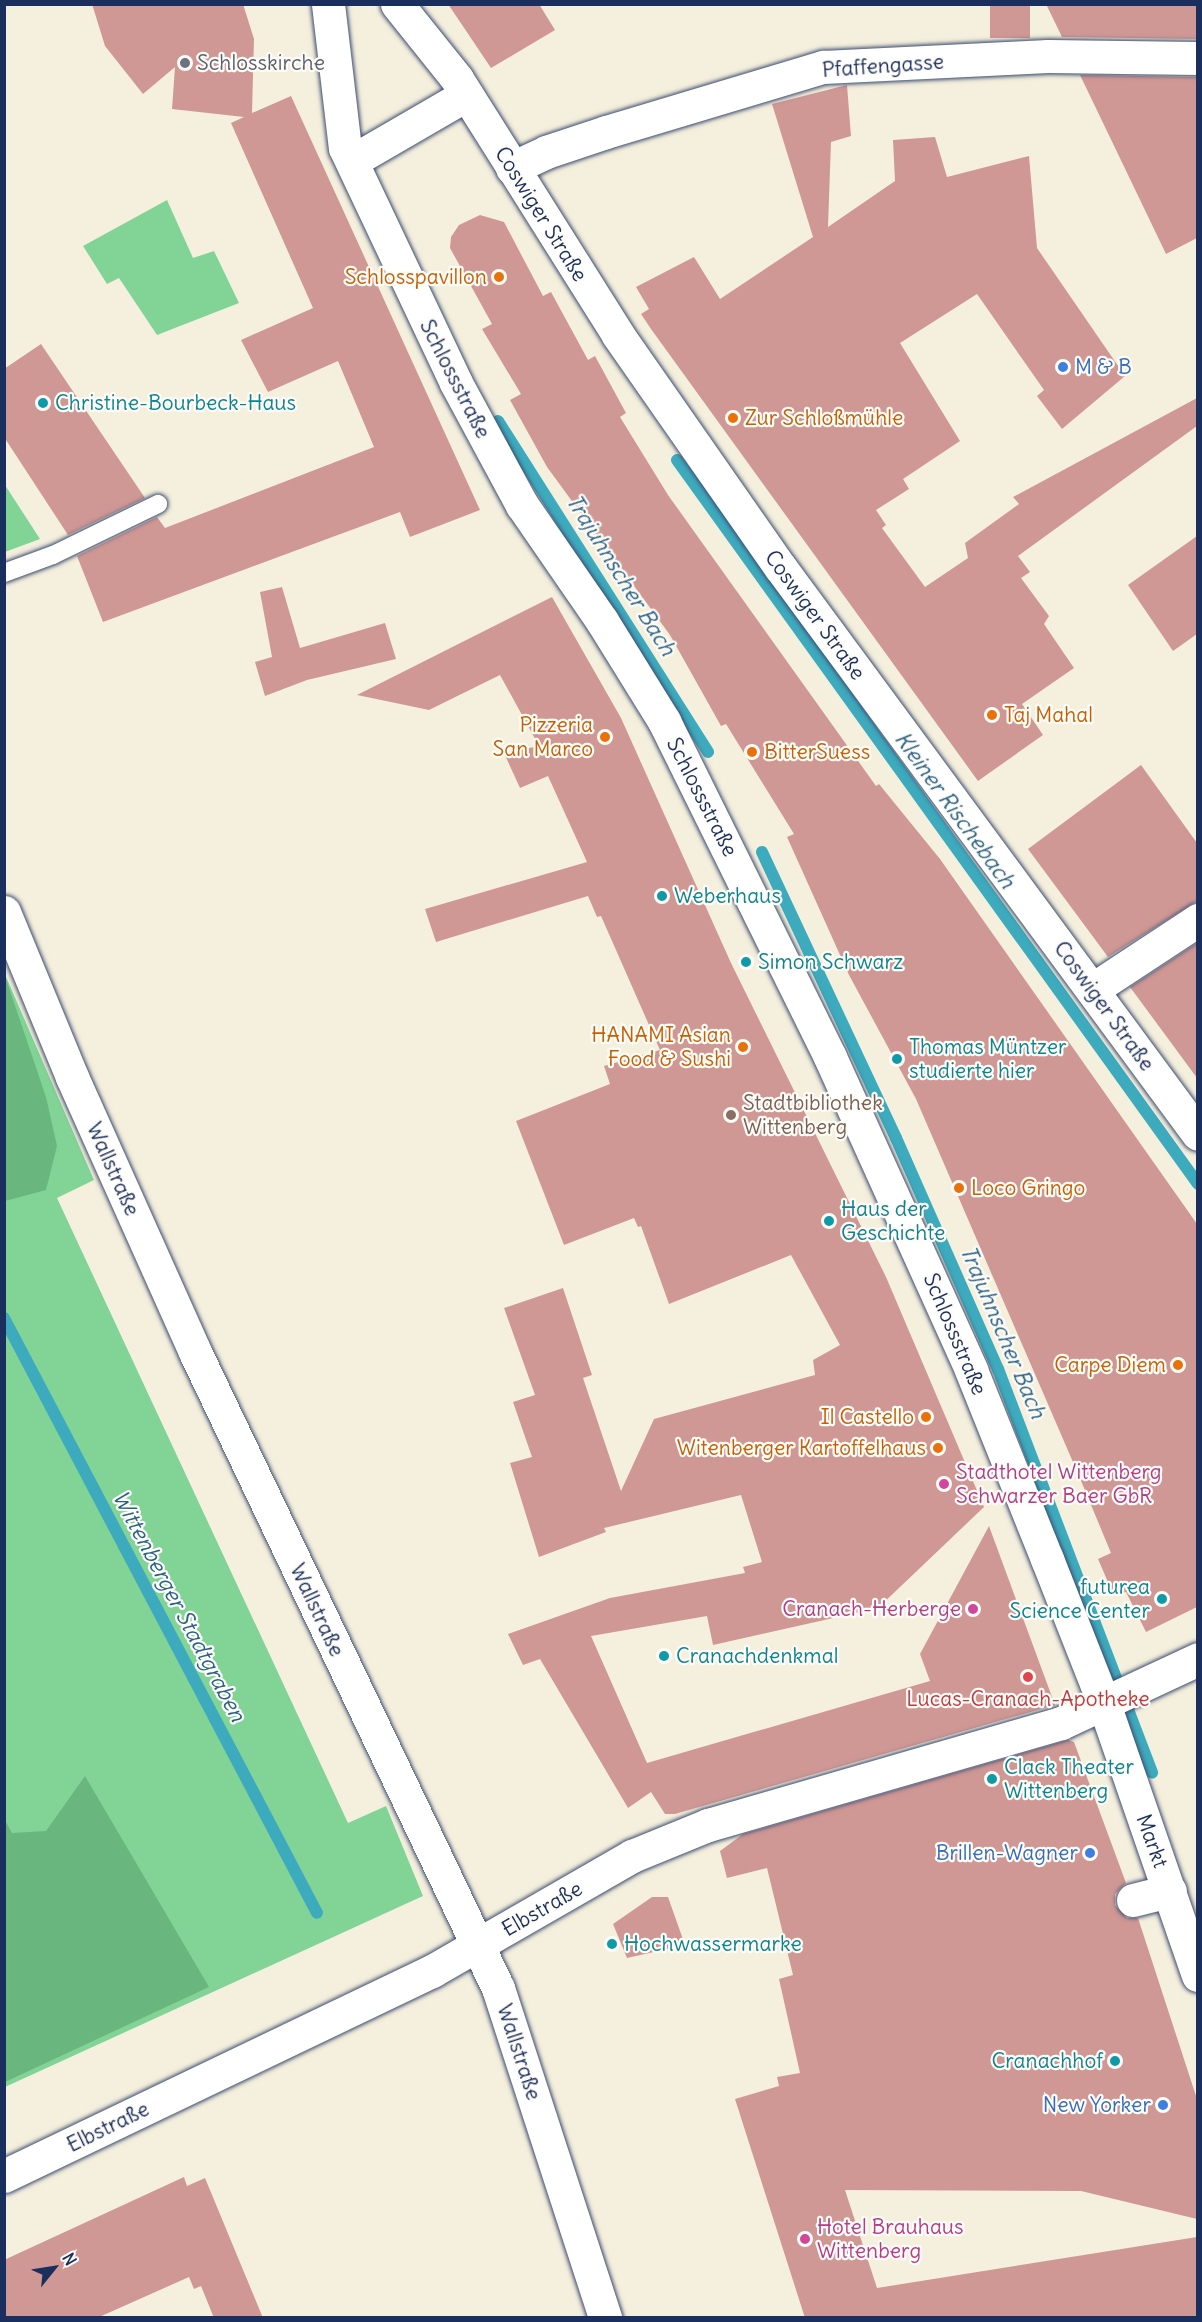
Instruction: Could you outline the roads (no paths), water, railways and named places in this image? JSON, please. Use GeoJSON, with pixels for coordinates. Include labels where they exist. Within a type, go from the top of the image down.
{"type":"FeatureCollection","features":[{"type":"Feature","properties":{"kind":"street","name":"Schlossstraße"},"geometry":{"type":"LineString","coordinates":[[328,4],[348,155],[461,393],[522,505],[602,621],[664,721],[782,958],[1119,1697]]}},
{"type":"Feature","properties":{"kind":"street","name":"Coswiger Straße"},"geometry":{"type":"LineString","coordinates":[[397,4],[461,87],[618,335],[780,567],[902,736],[1093,989],[1197,1134]]}},
{"type":"Feature","properties":{"kind":"street","name":"Pfaffengasse"},"geometry":{"type":"LineString","coordinates":[[512,168],[546,152],[606,132],[824,67],[1048,56],[1197,58]]}},
{"type":"Feature","properties":{"kind":"street"},"geometry":{"type":"LineString","coordinates":[[348,155],[461,87]]}},
{"type":"Feature","properties":{"kind":"street","name":"Wallstraße"},"geometry":{"type":"LineString","coordinates":[[4,912],[68,1068],[195,1352],[506,2010],[605,2318]]}},
{"type":"Feature","properties":{"kind":"street"},"geometry":{"type":"LineString","coordinates":[[1093,989],[1197,920]]}},
{"type":"Feature","properties":{"kind":"street"},"geometry":{"type":"LineString","coordinates":[[1119,1697],[1197,1659]]}},
{"type":"Feature","properties":{"kind":"street","name":"Markt"},"geometry":{"type":"LineString","coordinates":[[1119,1697],[1170,1891],[1197,1975]]}},
{"type":"Feature","properties":{"kind":"street","name":"Elbstraße"},"geometry":{"type":"LineString","coordinates":[[4,2176],[432,1971],[632,1856],[708,1825],[1061,1723],[1119,1697]]}},
{"type":"Feature","properties":{"kind":"street"},"geometry":{"type":"LineString","coordinates":[[1133,1900],[1170,1891]]}},
{"type":"Feature","properties":{"kind":"lane"},"geometry":{"type":"LineString","coordinates":[[4,573],[53,555],[158,504]]}},
{"type":"Feature","properties":{"kind":"waterway","name":"Trajuhnscher Bach"},"geometry":{"type":"LineString","coordinates":[[498,421],[708,752]]}},
{"type":"Feature","properties":{"kind":"waterway","name":"Kleiner Rischebach"},"geometry":{"type":"LineString","coordinates":[[677,460],[1198,1184]]}},
{"type":"Feature","properties":{"kind":"waterway","name":"Trajuhnscher Bach"},"geometry":{"type":"LineString","coordinates":[[762,852],[896,1138],[998,1369],[1152,1773]]}},
{"type":"Feature","properties":{"kind":"waterway","name":"Wittenberger Stadtgraben"},"geometry":{"type":"LineString","coordinates":[[4,1318],[317,1913]]}},
{"type":"Feature","properties":{"kind":"place","name":"Schlosskirche"},"geometry":{"type":"Point","coordinates":[185,63]}},
{"type":"Feature","properties":{"kind":"place","name":"Schlosspavillon"},"geometry":{"type":"Point","coordinates":[499,277]}},
{"type":"Feature","properties":{"kind":"place","name":"M & B"},"geometry":{"type":"Point","coordinates":[1063,367]}},
{"type":"Feature","properties":{"kind":"place","name":"Christine-Bourbeck-Haus"},"geometry":{"type":"Point","coordinates":[43,403]}},
{"type":"Feature","properties":{"kind":"place","name":"Zur Schloßmühle"},"geometry":{"type":"Point","coordinates":[733,418]}},
{"type":"Feature","properties":{"kind":"place","name":"Taj Mahal"},"geometry":{"type":"Point","coordinates":[992,715]}},
{"type":"Feature","properties":{"kind":"place","name":"Pizzeria San Marco"},"geometry":{"type":"Point","coordinates":[605,737]}},
{"type":"Feature","properties":{"kind":"place","name":"BitterSuess"},"geometry":{"type":"Point","coordinates":[752,752]}},
{"type":"Feature","properties":{"kind":"place","name":"Weberhaus"},"geometry":{"type":"Point","coordinates":[662,896]}},
{"type":"Feature","properties":{"kind":"place","name":"Simon Schwarz"},"geometry":{"type":"Point","coordinates":[746,962]}},
{"type":"Feature","properties":{"kind":"place","name":"HANAMI Asian Food & Sushi"},"geometry":{"type":"Point","coordinates":[743,1047]}},
{"type":"Feature","properties":{"kind":"place","name":"Thomas Müntzer studierte hier"},"geometry":{"type":"Point","coordinates":[897,1059]}},
{"type":"Feature","properties":{"kind":"place","name":"Stadtbibliothek Wittenberg"},"geometry":{"type":"Point","coordinates":[731,1115]}},
{"type":"Feature","properties":{"kind":"place","name":"Loco Gringo"},"geometry":{"type":"Point","coordinates":[959,1188]}},
{"type":"Feature","properties":{"kind":"place","name":"Haus der Geschichte"},"geometry":{"type":"Point","coordinates":[829,1221]}},
{"type":"Feature","properties":{"kind":"place","name":"Carpe Diem"},"geometry":{"type":"Point","coordinates":[1178,1365]}},
{"type":"Feature","properties":{"kind":"place","name":"Il Castello"},"geometry":{"type":"Point","coordinates":[926,1417]}},
{"type":"Feature","properties":{"kind":"place","name":"Witenberger Kartoffelhaus"},"geometry":{"type":"Point","coordinates":[938,1448]}},
{"type":"Feature","properties":{"kind":"place","name":"Stadthotel Wittenberg Schwarzer Baer GbR"},"geometry":{"type":"Point","coordinates":[944,1484]}},
{"type":"Feature","properties":{"kind":"place","name":"futurea Science Center"},"geometry":{"type":"Point","coordinates":[1162,1599]}},
{"type":"Feature","properties":{"kind":"place","name":"Cranach-Herberge"},"geometry":{"type":"Point","coordinates":[973,1609]}},
{"type":"Feature","properties":{"kind":"place","name":"Cranachdenkmal"},"geometry":{"type":"Point","coordinates":[664,1656]}},
{"type":"Feature","properties":{"kind":"place","name":"Lucas-Cranach-Apotheke"},"geometry":{"type":"Point","coordinates":[1028,1677]}},
{"type":"Feature","properties":{"kind":"place","name":"Clack Theater Wittenberg"},"geometry":{"type":"Point","coordinates":[992,1779]}},
{"type":"Feature","properties":{"kind":"place","name":"Brillen-Wagner"},"geometry":{"type":"Point","coordinates":[1090,1853]}},
{"type":"Feature","properties":{"kind":"place","name":"Hochwassermarke"},"geometry":{"type":"Point","coordinates":[612,1944]}},
{"type":"Feature","properties":{"kind":"place","name":"Cranachhof"},"geometry":{"type":"Point","coordinates":[1115,2061]}},
{"type":"Feature","properties":{"kind":"place","name":"New Yorker"},"geometry":{"type":"Point","coordinates":[1163,2105]}},
{"type":"Feature","properties":{"kind":"place","name":"Hotel Brauhaus Wittenberg"},"geometry":{"type":"Point","coordinates":[805,2239]}}]}
